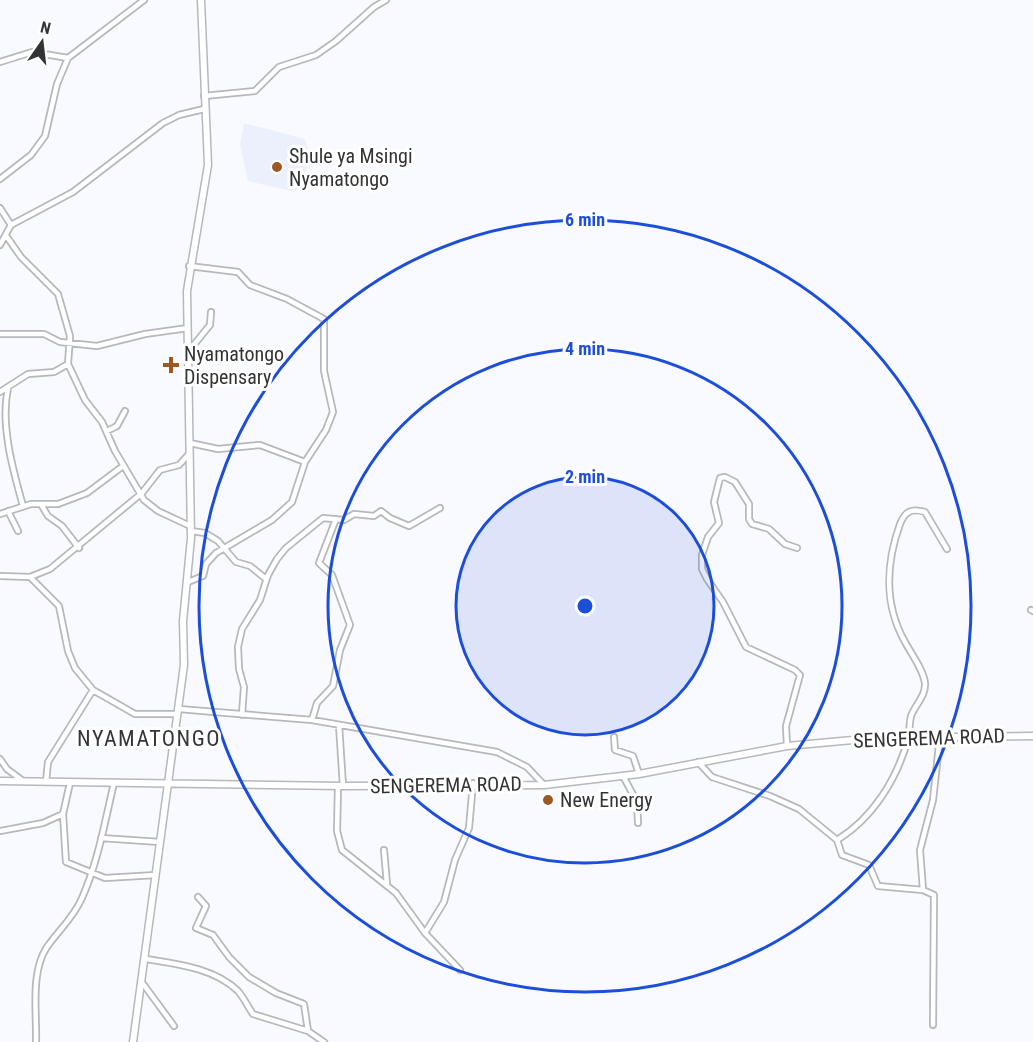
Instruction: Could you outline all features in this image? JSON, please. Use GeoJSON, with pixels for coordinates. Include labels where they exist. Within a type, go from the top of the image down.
{"type":"FeatureCollection","features":[{"type":"Feature","properties":{"kind":"street"},"geometry":{"type":"LineString","coordinates":[[0,179],[31,155],[45,136],[57,84],[68,57],[144,0]]}},
{"type":"Feature","properties":{"kind":"street"},"geometry":{"type":"LineString","coordinates":[[133,1042],[184,664],[183,621],[188,582],[190,529],[187,355],[189,266],[207,176],[208,149],[204,109],[201,0]]}},
{"type":"Feature","properties":{"kind":"street"},"geometry":{"type":"LineString","coordinates":[[204,96],[255,91],[279,67],[316,55],[336,41],[374,7],[386,0]]}},
{"type":"Feature","properties":{"kind":"street"},"geometry":{"type":"LineString","coordinates":[[0,62],[32,52],[68,57]]}},
{"type":"Feature","properties":{"kind":"street"},"geometry":{"type":"LineString","coordinates":[[0,245],[7,237],[11,225],[73,192],[164,123],[204,109]]}},
{"type":"Feature","properties":{"kind":"street"},"geometry":{"type":"LineString","coordinates":[[0,208],[11,225]]}},
{"type":"Feature","properties":{"kind":"street"},"geometry":{"type":"LineString","coordinates":[[7,237],[21,257],[57,294],[69,343],[68,364],[85,400],[107,431],[123,466],[142,493],[144,500],[158,511],[190,529],[204,533],[224,546],[236,562],[250,566],[266,579]]}},
{"type":"Feature","properties":{"kind":"street"},"geometry":{"type":"LineString","coordinates":[[188,582],[203,576],[206,564],[224,546],[264,525],[290,506],[304,462],[326,430],[333,410],[324,371],[325,320],[287,299],[250,285],[238,272],[189,266]]}},
{"type":"Feature","properties":{"kind":"street"},"geometry":{"type":"LineString","coordinates":[[187,355],[210,325],[211,312]]}},
{"type":"Feature","properties":{"kind":"street"},"geometry":{"type":"LineString","coordinates":[[0,334],[44,334],[60,342],[102,345],[145,334],[188,328]]}},
{"type":"Feature","properties":{"kind":"street"},"geometry":{"type":"LineString","coordinates":[[0,392],[28,374],[54,372],[68,364]]}},
{"type":"Feature","properties":{"kind":"street"},"geometry":{"type":"LineString","coordinates":[[8,388],[6,404],[9,442],[23,506]]}},
{"type":"Feature","properties":{"kind":"street"},"geometry":{"type":"LineString","coordinates":[[107,431],[117,426],[125,411]]}},
{"type":"Feature","properties":{"kind":"street"},"geometry":{"type":"LineString","coordinates":[[190,443],[218,449],[260,445],[304,462]]}},
{"type":"Feature","properties":{"kind":"street"},"geometry":{"type":"LineString","coordinates":[[0,576],[30,577],[50,570],[142,493],[160,470],[179,465],[189,454]]}},
{"type":"Feature","properties":{"kind":"street"},"geometry":{"type":"LineString","coordinates":[[0,513],[23,506],[58,504],[93,490],[123,466]]}},
{"type":"Feature","properties":{"kind":"street"},"geometry":{"type":"LineString","coordinates":[[787,746],[786,726],[800,675],[795,670],[746,647],[736,633],[723,602],[702,569],[702,555],[708,537],[719,525],[714,502],[720,478],[725,477],[735,482],[749,504],[749,519],[752,524],[769,529],[785,544],[797,548]]}},
{"type":"Feature","properties":{"kind":"street"},"geometry":{"type":"LineString","coordinates":[[42,506],[48,516],[62,526],[79,548]]}},
{"type":"Feature","properties":{"kind":"street"},"geometry":{"type":"LineString","coordinates":[[242,715],[244,687],[238,663],[240,636],[260,600],[266,579],[283,551],[316,522],[326,517],[347,520],[354,514],[374,516],[381,511],[390,518],[409,526],[440,508]]}},
{"type":"Feature","properties":{"kind":"street"},"geometry":{"type":"LineString","coordinates":[[837,840],[854,828],[887,792],[909,738],[912,714],[923,694],[925,685],[920,669],[897,625],[890,601],[890,566],[904,515],[913,510],[925,512],[947,549]]}},
{"type":"Feature","properties":{"kind":"street"},"geometry":{"type":"LineString","coordinates":[[8,511],[18,531]]}},
{"type":"Feature","properties":{"kind":"street"},"geometry":{"type":"LineString","coordinates":[[312,720],[317,703],[333,686],[343,640],[350,625],[332,575],[319,563],[336,519]]}},
{"type":"Feature","properties":{"kind":"street"},"geometry":{"type":"LineString","coordinates":[[30,577],[59,606],[68,651],[75,668],[93,690],[135,714],[178,712],[312,720],[497,752],[527,767],[544,784]]}},
{"type":"Feature","properties":{"kind":"street"},"geometry":{"type":"LineString","coordinates":[[46,782],[48,762],[93,690]]}},
{"type":"Feature","properties":{"kind":"street"},"geometry":{"type":"LineString","coordinates":[[339,725],[340,786],[337,831],[342,850],[387,884],[404,902],[425,933],[460,970]]}},
{"type":"Feature","properties":{"kind":"street"},"geometry":{"type":"LineString","coordinates":[[923,890],[920,850],[933,800],[940,736]]}},
{"type":"Feature","properties":{"kind":"street","name":"SENGEREMA ROAD"},"geometry":{"type":"LineString","coordinates":[[0,781],[340,786],[544,784],[623,777],[787,746],[940,736],[1033,736]]}},
{"type":"Feature","properties":{"kind":"street"},"geometry":{"type":"LineString","coordinates":[[614,737],[615,750],[633,756],[639,774]]}},
{"type":"Feature","properties":{"kind":"street"},"geometry":{"type":"LineString","coordinates":[[0,759],[7,769],[23,781]]}},
{"type":"Feature","properties":{"kind":"street"},"geometry":{"type":"LineString","coordinates":[[698,762],[712,777],[770,796],[799,809],[837,840],[842,855],[869,865],[878,886],[923,890],[935,898],[932,942],[933,1025]]}},
{"type":"Feature","properties":{"kind":"street"},"geometry":{"type":"LineString","coordinates":[[623,777],[637,802],[638,823]]}},
{"type":"Feature","properties":{"kind":"street"},"geometry":{"type":"LineString","coordinates":[[70,783],[63,814],[64,859],[68,864],[91,874],[113,879],[156,875]]}},
{"type":"Feature","properties":{"kind":"street"},"geometry":{"type":"LineString","coordinates":[[36,1042],[35,1011],[42,961],[46,948],[75,913],[91,874],[114,783]]}},
{"type":"Feature","properties":{"kind":"street"},"geometry":{"type":"LineString","coordinates":[[425,933],[440,912],[455,861],[469,828],[473,783]]}},
{"type":"Feature","properties":{"kind":"street"},"geometry":{"type":"LineString","coordinates":[[0,831],[43,823],[63,814]]}},
{"type":"Feature","properties":{"kind":"street"},"geometry":{"type":"LineString","coordinates":[[101,838],[160,842]]}},
{"type":"Feature","properties":{"kind":"street"},"geometry":{"type":"LineString","coordinates":[[384,850],[387,884]]}},
{"type":"Feature","properties":{"kind":"street"},"geometry":{"type":"LineString","coordinates":[[198,897],[206,906],[196,928],[213,935],[229,957],[249,977],[276,993],[304,1004],[308,1031]]}},
{"type":"Feature","properties":{"kind":"street"},"geometry":{"type":"LineString","coordinates":[[146,959],[189,966],[223,979],[242,996],[253,1014],[308,1031],[324,1042]]}},
{"type":"Feature","properties":{"kind":"street"},"geometry":{"type":"LineString","coordinates":[[141,981],[174,1026]]}},
{"type":"Feature","properties":{"kind":"shaded area"},"geometry":{"type":"Polygon","coordinates":[[[244,123],[305,139],[311,160],[295,192],[248,181],[240,145],[244,123]]]}},
{"type":"Feature","properties":{"kind":"place","name":"Shule ya Msingi Nyamatongo"},"geometry":{"type":"Point","coordinates":[277,167]}},
{"type":"Feature","properties":{"kind":"place","name":"Nyamatongo Dispensary"},"geometry":{"type":"Point","coordinates":[171,365]}},
{"type":"Feature","properties":{"kind":"place","name":"New Energy"},"geometry":{"type":"Point","coordinates":[548,800]}},
{"type":"Feature","properties":{"kind":"district","name":"NYAMATONGO"},"geometry":{"type":"Point","coordinates":[149,738]}}]}
